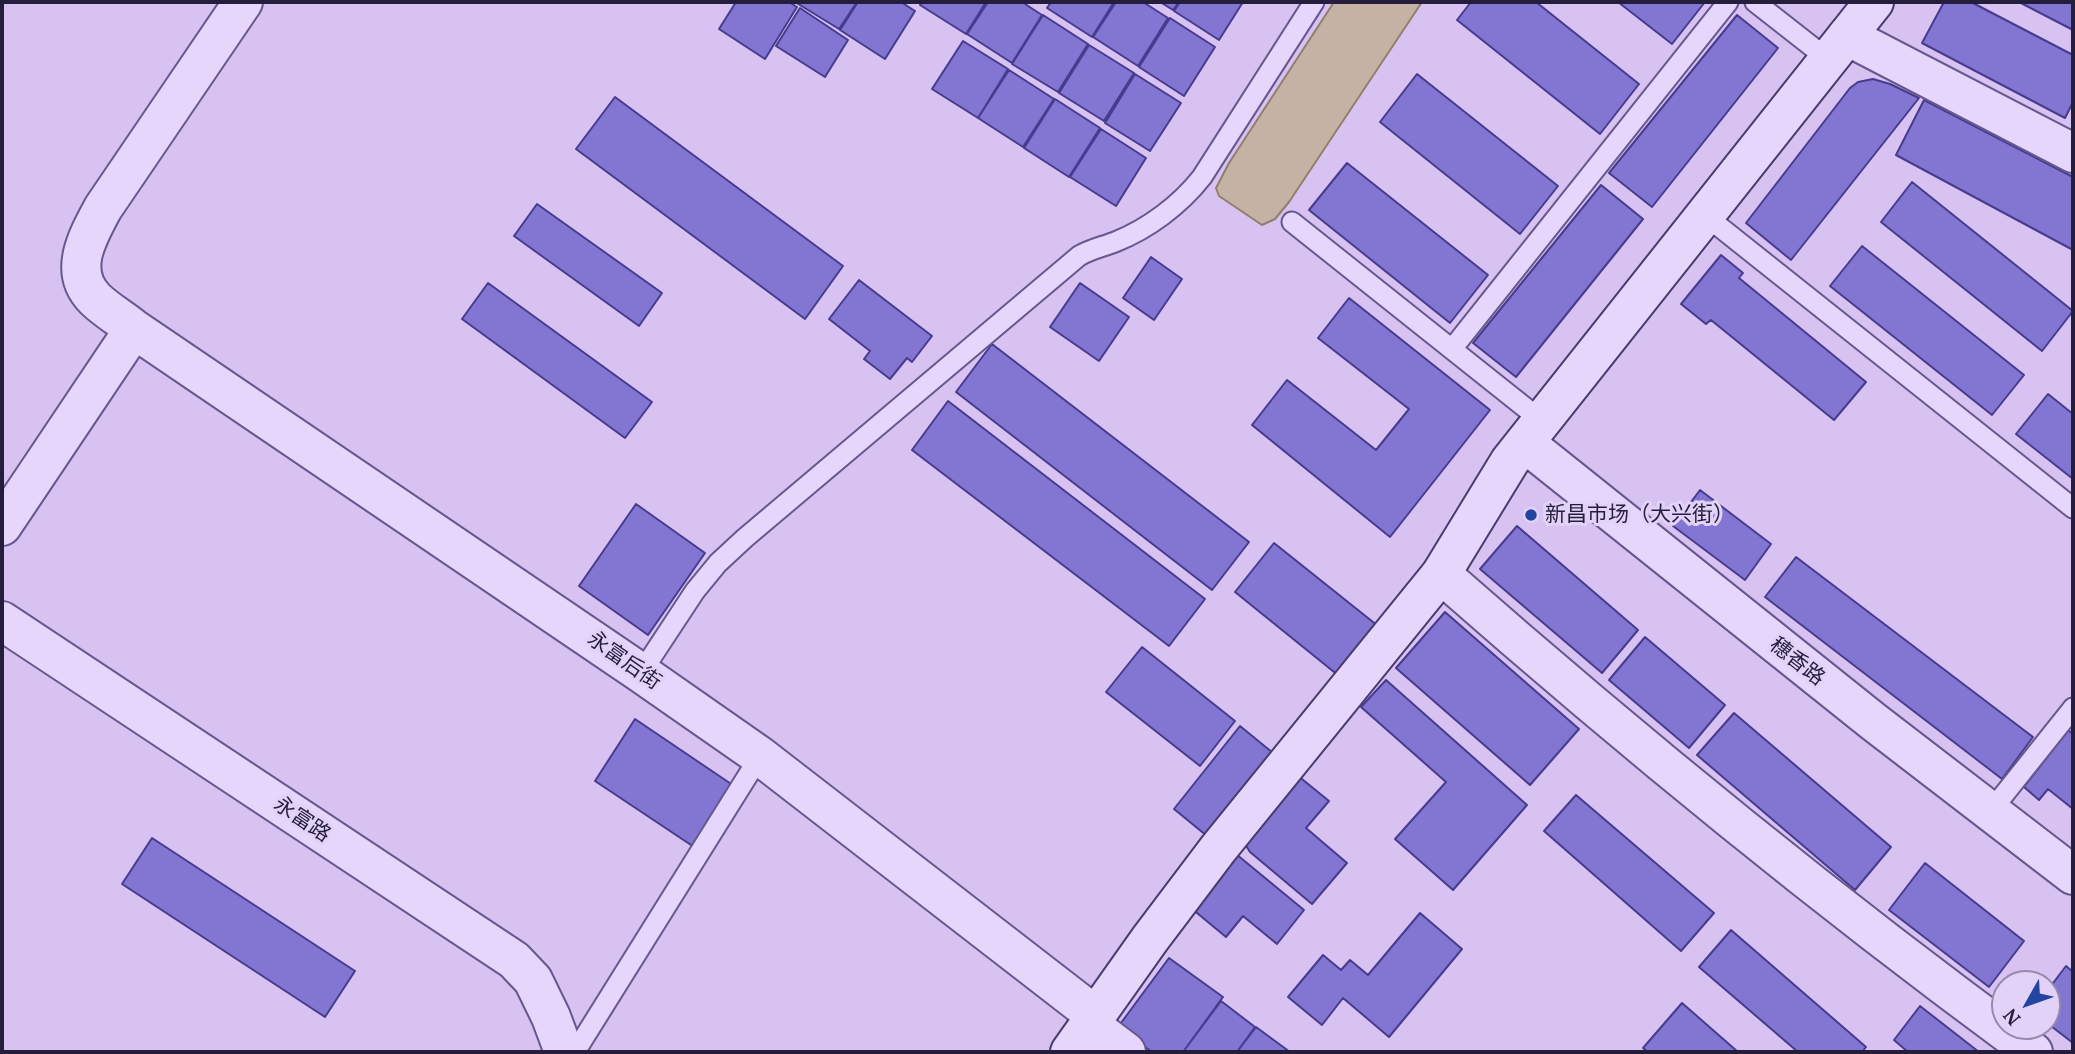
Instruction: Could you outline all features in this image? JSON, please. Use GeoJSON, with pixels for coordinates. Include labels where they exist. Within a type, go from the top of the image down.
{"type":"FeatureCollection","features":[{"type":"Feature","properties":{"kind":"street","name":"永富后街"},"geometry":{"type":"LineString","coordinates":[[243,2],[103,208],[86,240],[81,258],[83,279],[94,298],[134,329],[760,756],[1085,1031],[1126,1052]]}},
{"type":"Feature","properties":{"kind":"street"},"geometry":{"type":"LineString","coordinates":[[1085,1031],[1218,849],[1441,574],[1510,461],[1874,2]]}},
{"type":"Feature","properties":{"kind":"street"},"geometry":{"type":"LineString","coordinates":[[1838,48],[2073,153]]}},
{"type":"Feature","properties":{"kind":"street"},"geometry":{"type":"LineString","coordinates":[[2,526],[134,329]]}},
{"type":"Feature","properties":{"kind":"street","name":"穗香路"},"geometry":{"type":"LineString","coordinates":[[1533,432],[1698,584],[2073,875]]}},
{"type":"Feature","properties":{"kind":"street"},"geometry":{"type":"LineString","coordinates":[[1441,574],[1566,684],[1704,799],[1843,909],[2033,1052]]}},
{"type":"Feature","properties":{"kind":"street","name":"永富路"},"geometry":{"type":"LineString","coordinates":[[2,621],[514,960],[533,980],[564,1052]]}},
{"type":"Feature","properties":{"kind":"lane"},"geometry":{"type":"LineString","coordinates":[[641,673],[695,591],[718,563],[754,529],[1079,256],[1139,231],[1172,208],[1193,188],[1314,2]]}},
{"type":"Feature","properties":{"kind":"lane"},"geometry":{"type":"LineString","coordinates":[[1452,349],[1728,2]]}},
{"type":"Feature","properties":{"kind":"lane"},"geometry":{"type":"LineString","coordinates":[[1755,2],[1838,48]]}},
{"type":"Feature","properties":{"kind":"lane"},"geometry":{"type":"LineString","coordinates":[[1706,216],[2073,508]]}},
{"type":"Feature","properties":{"kind":"lane"},"geometry":{"type":"LineString","coordinates":[[1292,222],[1452,349],[1533,432]]}},
{"type":"Feature","properties":{"kind":"lane"},"geometry":{"type":"LineString","coordinates":[[1990,812],[2073,708]]}},
{"type":"Feature","properties":{"kind":"lane"},"geometry":{"type":"LineString","coordinates":[[575,1052],[760,756]]}},
{"type":"Feature","properties":{"kind":"shaded area"},"geometry":{"type":"Polygon","coordinates":[[[1334,2],[1422,2],[1289,202],[1275,219],[1262,225],[1219,196],[1216,188],[1229,163],[1334,2]]]}},
{"type":"Feature","properties":{"kind":"building"},"geometry":{"type":"Polygon","coordinates":[[[736,2],[789,2],[797,7],[765,59],[719,29],[736,2]]]}},
{"type":"Feature","properties":{"kind":"building"},"geometry":{"type":"Polygon","coordinates":[[[795,2],[857,2],[839,29],[795,2]]]}},
{"type":"Feature","properties":{"kind":"building"},"geometry":{"type":"Polygon","coordinates":[[[858,2],[901,2],[915,11],[885,59],[840,30],[858,2]]]}},
{"type":"Feature","properties":{"kind":"building"},"geometry":{"type":"Polygon","coordinates":[[[923,2],[986,2],[966,34],[920,5],[923,2]]]}},
{"type":"Feature","properties":{"kind":"building"},"geometry":{"type":"Polygon","coordinates":[[[988,2],[1022,2],[1042,15],[1012,63],[967,34],[988,2]]]}},
{"type":"Feature","properties":{"kind":"building"},"geometry":{"type":"Polygon","coordinates":[[[1051,2],[1114,2],[1092,37],[1047,8],[1051,2]]]}},
{"type":"Feature","properties":{"kind":"building"},"geometry":{"type":"Polygon","coordinates":[[[1116,2],[1143,2],[1168,18],[1138,66],[1093,37],[1116,2]]]}},
{"type":"Feature","properties":{"kind":"building"},"geometry":{"type":"Polygon","coordinates":[[[1160,2],[1179,2],[1173,10],[1160,2]]]}},
{"type":"Feature","properties":{"kind":"building"},"geometry":{"type":"Polygon","coordinates":[[[1180,2],[1243,2],[1219,40],[1174,11],[1180,2]]]}},
{"type":"Feature","properties":{"kind":"building"},"geometry":{"type":"Polygon","coordinates":[[[1471,2],[1536,2],[1639,84],[1600,134],[1457,20],[1471,2]]]}},
{"type":"Feature","properties":{"kind":"building"},"geometry":{"type":"Polygon","coordinates":[[[1618,2],[1705,2],[1672,44],[1618,2]]]}},
{"type":"Feature","properties":{"kind":"building"},"geometry":{"type":"Polygon","coordinates":[[[1944,2],[1971,2],[2073,55],[2073,102],[2065,118],[1922,43],[1944,2]]]}},
{"type":"Feature","properties":{"kind":"building"},"geometry":{"type":"Polygon","coordinates":[[[2019,2],[2073,2],[2073,30],[2019,2]]]}},
{"type":"Feature","properties":{"kind":"building"},"geometry":{"type":"Polygon","coordinates":[[[800,8],[848,40],[825,77],[776,46],[800,8]]]}},
{"type":"Feature","properties":{"kind":"building"},"geometry":{"type":"Polygon","coordinates":[[[1043,15],[1088,44],[1058,92],[1012,64],[1043,15]]]}},
{"type":"Feature","properties":{"kind":"building"},"geometry":{"type":"Polygon","coordinates":[[[1737,15],[1778,48],[1652,207],[1609,173],[1737,15]]]}},
{"type":"Feature","properties":{"kind":"building"},"geometry":{"type":"Polygon","coordinates":[[[1170,18],[1215,47],[1184,96],[1139,67],[1170,18]]]}},
{"type":"Feature","properties":{"kind":"building"},"geometry":{"type":"Polygon","coordinates":[[[963,41],[1008,69],[978,118],[932,89],[963,41]]]}},
{"type":"Feature","properties":{"kind":"building"},"geometry":{"type":"Polygon","coordinates":[[[1089,45],[1134,73],[1104,121],[1059,93],[1089,45]]]}},
{"type":"Feature","properties":{"kind":"building"},"geometry":{"type":"Polygon","coordinates":[[[1009,70],[1054,99],[1023,147],[978,118],[1009,70]]]}},
{"type":"Feature","properties":{"kind":"building"},"geometry":{"type":"Polygon","coordinates":[[[1135,74],[1181,103],[1150,151],[1105,123],[1135,74]]]}},
{"type":"Feature","properties":{"kind":"building"},"geometry":{"type":"Polygon","coordinates":[[[1417,74],[1558,186],[1520,234],[1380,122],[1417,74]]]}},
{"type":"Feature","properties":{"kind":"building"},"geometry":{"type":"Polygon","coordinates":[[[1873,79],[1919,98],[1791,260],[1746,223],[1850,88],[1858,82],[1873,79]]]}},
{"type":"Feature","properties":{"kind":"building"},"geometry":{"type":"Polygon","coordinates":[[[615,97],[843,266],[805,319],[576,149],[615,97]]]}},
{"type":"Feature","properties":{"kind":"building"},"geometry":{"type":"Polygon","coordinates":[[[1055,99],[1100,128],[1069,177],[1024,148],[1055,99]]]}},
{"type":"Feature","properties":{"kind":"building"},"geometry":{"type":"Polygon","coordinates":[[[1924,100],[2073,177],[2073,250],[1896,155],[1924,100]]]}},
{"type":"Feature","properties":{"kind":"building"},"geometry":{"type":"Polygon","coordinates":[[[1101,129],[1146,158],[1116,206],[1070,177],[1101,129]]]}},
{"type":"Feature","properties":{"kind":"building"},"geometry":{"type":"Polygon","coordinates":[[[1347,163],[1488,275],[1450,323],[1309,210],[1347,163]]]}},
{"type":"Feature","properties":{"kind":"building"},"geometry":{"type":"Polygon","coordinates":[[[1912,182],[2073,311],[2042,351],[1881,222],[1912,182]]]}},
{"type":"Feature","properties":{"kind":"building"},"geometry":{"type":"Polygon","coordinates":[[[1601,185],[1643,219],[1516,377],[1473,343],[1601,185]]]}},
{"type":"Feature","properties":{"kind":"building"},"geometry":{"type":"Polygon","coordinates":[[[537,204],[662,293],[639,326],[514,236],[537,204]]]}},
{"type":"Feature","properties":{"kind":"building"},"geometry":{"type":"Polygon","coordinates":[[[1862,246],[2024,375],[1992,415],[1830,286],[1862,246]]]}},
{"type":"Feature","properties":{"kind":"building"},"geometry":{"type":"Polygon","coordinates":[[[1721,255],[1743,273],[1739,278],[1866,382],[1834,420],[1711,320],[1706,324],[1681,304],[1721,255]]]}},
{"type":"Feature","properties":{"kind":"building"},"geometry":{"type":"Polygon","coordinates":[[[1151,257],[1182,279],[1154,320],[1123,298],[1151,257]]]}},
{"type":"Feature","properties":{"kind":"building"},"geometry":{"type":"Polygon","coordinates":[[[859,280],[932,336],[912,362],[907,358],[890,379],[864,359],[870,351],[829,319],[859,280]]]}},
{"type":"Feature","properties":{"kind":"building"},"geometry":{"type":"Polygon","coordinates":[[[488,283],[652,402],[625,438],[462,319],[488,283]]]}},
{"type":"Feature","properties":{"kind":"building"},"geometry":{"type":"Polygon","coordinates":[[[1080,283],[1129,317],[1099,361],[1050,327],[1080,283]]]}},
{"type":"Feature","properties":{"kind":"building"},"geometry":{"type":"Polygon","coordinates":[[[1349,298],[1490,410],[1390,537],[1252,425],[1287,380],[1376,450],[1409,409],[1318,338],[1349,298]]]}},
{"type":"Feature","properties":{"kind":"building"},"geometry":{"type":"Polygon","coordinates":[[[992,344],[1249,542],[1212,590],[956,392],[992,344]]]}},
{"type":"Feature","properties":{"kind":"building"},"geometry":{"type":"Polygon","coordinates":[[[2048,394],[2073,414],[2073,479],[2016,434],[2048,394]]]}},
{"type":"Feature","properties":{"kind":"building"},"geometry":{"type":"Polygon","coordinates":[[[948,401],[1205,599],[1169,646],[912,450],[948,401]]]}},
{"type":"Feature","properties":{"kind":"building"},"geometry":{"type":"Polygon","coordinates":[[[1700,490],[1771,544],[1745,580],[1673,526],[1700,490]]]}},
{"type":"Feature","properties":{"kind":"building"},"geometry":{"type":"Polygon","coordinates":[[[636,504],[705,553],[648,635],[579,586],[636,504]]]}},
{"type":"Feature","properties":{"kind":"building"},"geometry":{"type":"Polygon","coordinates":[[[1517,526],[1638,630],[1602,673],[1480,569],[1517,526]]]}},
{"type":"Feature","properties":{"kind":"building"},"geometry":{"type":"Polygon","coordinates":[[[1274,543],[1378,626],[1339,676],[1235,592],[1274,543]]]}},
{"type":"Feature","properties":{"kind":"building"},"geometry":{"type":"Polygon","coordinates":[[[1796,557],[2033,737],[2002,779],[1765,597],[1796,557]]]}},
{"type":"Feature","properties":{"kind":"building"},"geometry":{"type":"Polygon","coordinates":[[[1445,612],[1579,729],[1530,785],[1396,668],[1445,612]]]}},
{"type":"Feature","properties":{"kind":"building"},"geometry":{"type":"Polygon","coordinates":[[[1645,637],[1725,705],[1689,748],[1609,680],[1645,637]]]}},
{"type":"Feature","properties":{"kind":"building"},"geometry":{"type":"Polygon","coordinates":[[[1142,647],[1235,721],[1200,766],[1106,692],[1142,647]]]}},
{"type":"Feature","properties":{"kind":"building"},"geometry":{"type":"Polygon","coordinates":[[[1386,680],[1527,805],[1453,890],[1395,839],[1446,782],[1361,707],[1386,680]]]}},
{"type":"Feature","properties":{"kind":"building"},"geometry":{"type":"Polygon","coordinates":[[[1734,713],[1891,847],[1855,890],[1697,755],[1734,713]]]}},
{"type":"Feature","properties":{"kind":"building"},"geometry":{"type":"Polygon","coordinates":[[[635,719],[743,792],[703,853],[595,781],[635,719]]]}},
{"type":"Feature","properties":{"kind":"building"},"geometry":{"type":"Polygon","coordinates":[[[1240,726],[1273,753],[1207,836],[1174,809],[1240,726]]]}},
{"type":"Feature","properties":{"kind":"building"},"geometry":{"type":"Polygon","coordinates":[[[2068,730],[2073,734],[2073,809],[2048,789],[2039,800],[2024,787],[2068,730]]]}},
{"type":"Feature","properties":{"kind":"building"},"geometry":{"type":"Polygon","coordinates":[[[1297,775],[1329,801],[1306,828],[1347,863],[1312,904],[1250,852],[1245,844],[1297,775]]]}},
{"type":"Feature","properties":{"kind":"building"},"geometry":{"type":"Polygon","coordinates":[[[1576,795],[1714,913],[1681,951],[1544,831],[1576,795]]]}},
{"type":"Feature","properties":{"kind":"building"},"geometry":{"type":"Polygon","coordinates":[[[152,838],[355,971],[325,1017],[122,884],[152,838]]]}},
{"type":"Feature","properties":{"kind":"building"},"geometry":{"type":"Polygon","coordinates":[[[1236,854],[1304,910],[1277,944],[1243,916],[1226,937],[1191,908],[1236,854]]]}},
{"type":"Feature","properties":{"kind":"building"},"geometry":{"type":"Polygon","coordinates":[[[1925,863],[2024,941],[2002,970],[1991,970],[1989,987],[1889,910],[1925,863]]]}},
{"type":"Feature","properties":{"kind":"building"},"geometry":{"type":"Polygon","coordinates":[[[1420,913],[1462,949],[1389,1037],[1343,998],[1322,1025],[1288,997],[1323,955],[1341,970],[1350,960],[1368,975],[1420,913]]]}},
{"type":"Feature","properties":{"kind":"building"},"geometry":{"type":"Polygon","coordinates":[[[1731,930],[1866,1047],[1862,1052],[1798,1052],[1699,967],[1731,930]]]}},
{"type":"Feature","properties":{"kind":"building"},"geometry":{"type":"Polygon","coordinates":[[[1169,958],[1223,997],[1183,1052],[1152,1052],[1118,1027],[1169,958]]]}},
{"type":"Feature","properties":{"kind":"building"},"geometry":{"type":"Polygon","coordinates":[[[2066,966],[2073,972],[2073,1043],[2061,1034],[2061,973],[2066,966]]]}},
{"type":"Feature","properties":{"kind":"building"},"geometry":{"type":"Polygon","coordinates":[[[1221,1001],[1255,1027],[1237,1052],[1183,1052],[1221,1001]]]}},
{"type":"Feature","properties":{"kind":"building"},"geometry":{"type":"Polygon","coordinates":[[[1682,1003],[1738,1052],[1648,1052],[1643,1048],[1682,1003]]]}},
{"type":"Feature","properties":{"kind":"building"},"geometry":{"type":"Polygon","coordinates":[[[1920,1006],[1979,1052],[1908,1052],[1894,1040],[1920,1006]]]}},
{"type":"Feature","properties":{"kind":"building"},"geometry":{"type":"Polygon","coordinates":[[[1256,1027],[1290,1052],[1237,1052],[1256,1027]]]}},
{"type":"Feature","properties":{"kind":"place","name":"新昌市场（大兴街）"},"geometry":{"type":"Point","coordinates":[1531,515]}}]}
